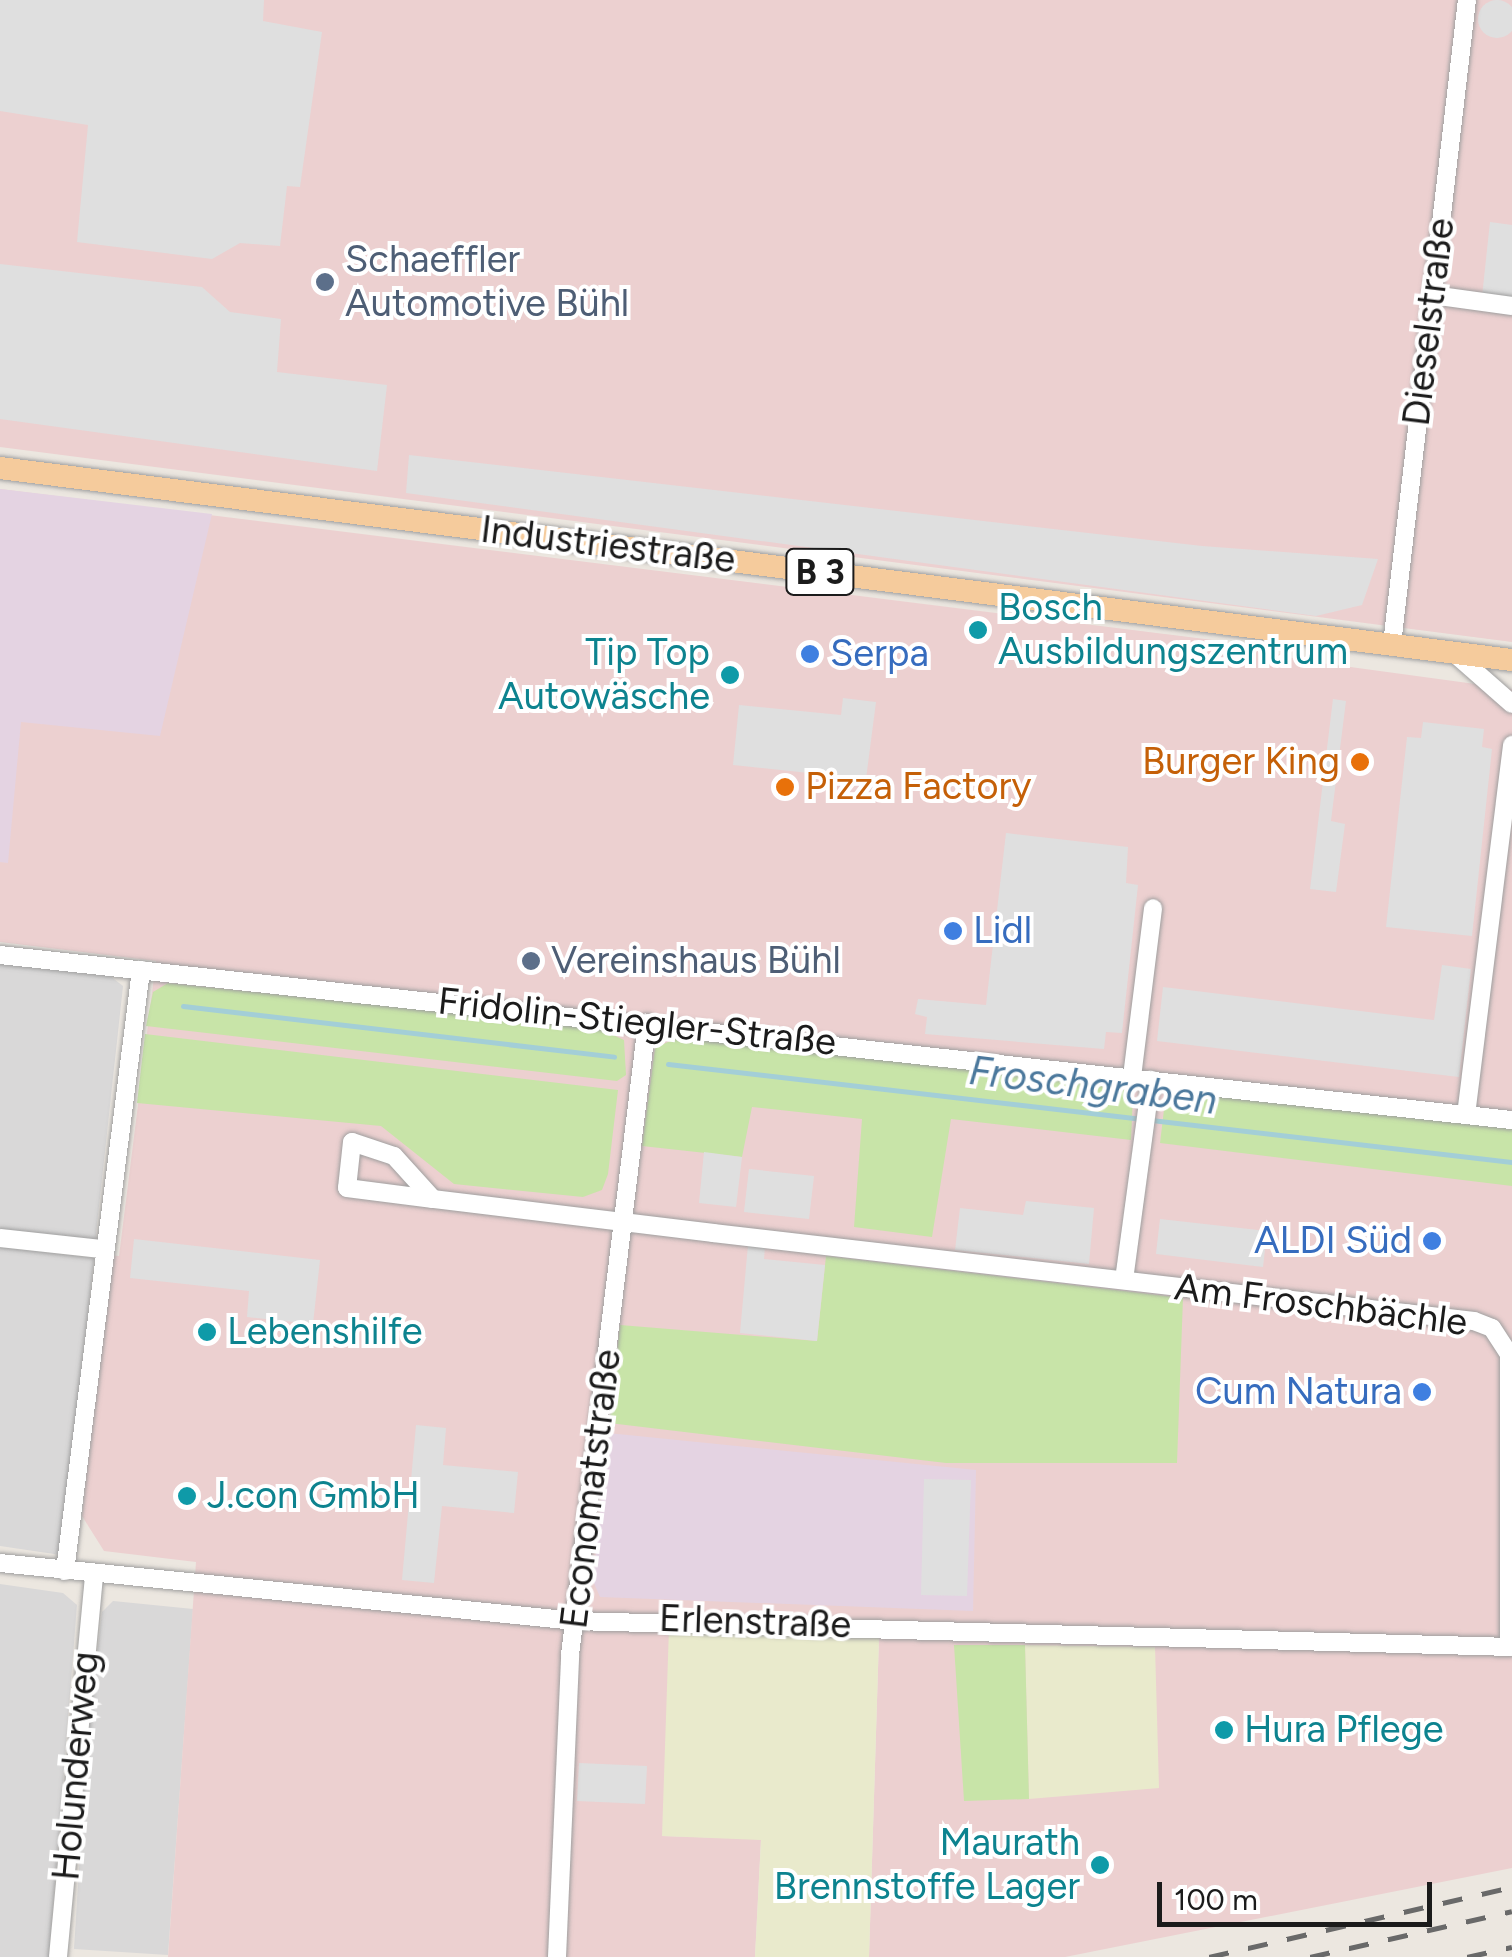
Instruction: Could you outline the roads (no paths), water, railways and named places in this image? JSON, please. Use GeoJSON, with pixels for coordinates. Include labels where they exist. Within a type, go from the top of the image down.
{"type":"FeatureCollection","features":[{"type":"Feature","properties":{"kind":"main road","name":"Industriestraße"},"geometry":{"type":"LineString","coordinates":[[0,468],[1512,660]]}},
{"type":"Feature","properties":{"kind":"street","name":"Dieselstraße"},"geometry":{"type":"LineString","coordinates":[[1392,644],[1467,0]]}},
{"type":"Feature","properties":{"kind":"street"},"geometry":{"type":"LineString","coordinates":[[1432,295],[1512,306]]}},
{"type":"Feature","properties":{"kind":"street"},"geometry":{"type":"LineString","coordinates":[[1454,653],[1512,704]]}},
{"type":"Feature","properties":{"kind":"street"},"geometry":{"type":"LineString","coordinates":[[1466,1115],[1512,745]]}},
{"type":"Feature","properties":{"kind":"street"},"geometry":{"type":"LineString","coordinates":[[1142,1079],[1153,908]]}},
{"type":"Feature","properties":{"kind":"street","name":"Fridolin-Stiegler-Straße"},"geometry":{"type":"LineString","coordinates":[[0,956],[647,1023],[1512,1120]]}},
{"type":"Feature","properties":{"kind":"street"},"geometry":{"type":"LineString","coordinates":[[0,1238],[108,1248],[141,970]]}},
{"type":"Feature","properties":{"kind":"street","name":"Economatstraße"},"geometry":{"type":"LineString","coordinates":[[556,1957],[576,1620],[647,1023]]}},
{"type":"Feature","properties":{"kind":"street","name":"Am Froschbächle"},"geometry":{"type":"LineString","coordinates":[[1124,1280],[1149,1108],[1142,1079]]}},
{"type":"Feature","properties":{"kind":"street","name":"Am Froschbächle"},"geometry":{"type":"LineString","coordinates":[[434,1199],[394,1156],[352,1142],[347,1188],[434,1199],[623,1222],[1474,1321],[1504,1340],[1510,1647]]}},
{"type":"Feature","properties":{"kind":"street"},"geometry":{"type":"LineString","coordinates":[[65,1571],[101,1249]]}},
{"type":"Feature","properties":{"kind":"street","name":"Erlenstraße"},"geometry":{"type":"LineString","coordinates":[[0,1563],[576,1620],[1510,1647]]}},
{"type":"Feature","properties":{"kind":"street","name":"Holunderweg"},"geometry":{"type":"LineString","coordinates":[[58,1957],[94,1574]]}},
{"type":"Feature","properties":{"kind":"waterway","name":"Froschgraben"},"geometry":{"type":"LineString","coordinates":[[183,1006],[614,1057]]}},
{"type":"Feature","properties":{"kind":"waterway","name":"Froschgraben"},"geometry":{"type":"LineString","coordinates":[[668,1064],[1512,1162]]}},
{"type":"Feature","properties":{"kind":"railway"},"geometry":{"type":"LineString","coordinates":[[1209,1957],[1512,1887]]}},
{"type":"Feature","properties":{"kind":"railway"},"geometry":{"type":"LineString","coordinates":[[1310,1957],[1512,1911]]}},
{"type":"Feature","properties":{"kind":"railway"},"geometry":{"type":"LineString","coordinates":[[1467,1957],[1512,1947]]}},
{"type":"Feature","properties":{"kind":"place","name":"Schaeffler Automotive Bühl"},"geometry":{"type":"Point","coordinates":[325,282]}},
{"type":"Feature","properties":{"kind":"place","name":"Bosch Ausbildungszentrum"},"geometry":{"type":"Point","coordinates":[978,630]}},
{"type":"Feature","properties":{"kind":"place","name":"Serpa"},"geometry":{"type":"Point","coordinates":[810,654]}},
{"type":"Feature","properties":{"kind":"place","name":"Tip Top Autowäsche"},"geometry":{"type":"Point","coordinates":[730,675]}},
{"type":"Feature","properties":{"kind":"place","name":"Burger King"},"geometry":{"type":"Point","coordinates":[1360,762]}},
{"type":"Feature","properties":{"kind":"place","name":"Pizza Factory"},"geometry":{"type":"Point","coordinates":[785,787]}},
{"type":"Feature","properties":{"kind":"place","name":"Lidl"},"geometry":{"type":"Point","coordinates":[953,931]}},
{"type":"Feature","properties":{"kind":"place","name":"Vereinshaus Bühl"},"geometry":{"type":"Point","coordinates":[531,961]}},
{"type":"Feature","properties":{"kind":"place","name":"ALDI Süd"},"geometry":{"type":"Point","coordinates":[1432,1241]}},
{"type":"Feature","properties":{"kind":"place","name":"Lebenshilfe"},"geometry":{"type":"Point","coordinates":[207,1332]}},
{"type":"Feature","properties":{"kind":"place","name":"Cum Natura"},"geometry":{"type":"Point","coordinates":[1422,1392]}},
{"type":"Feature","properties":{"kind":"place","name":"J.con GmbH"},"geometry":{"type":"Point","coordinates":[187,1496]}},
{"type":"Feature","properties":{"kind":"place","name":"Hura Pflege"},"geometry":{"type":"Point","coordinates":[1224,1730]}},
{"type":"Feature","properties":{"kind":"place","name":"Maurath Brennstoffe Lager"},"geometry":{"type":"Point","coordinates":[1100,1865]}}]}
